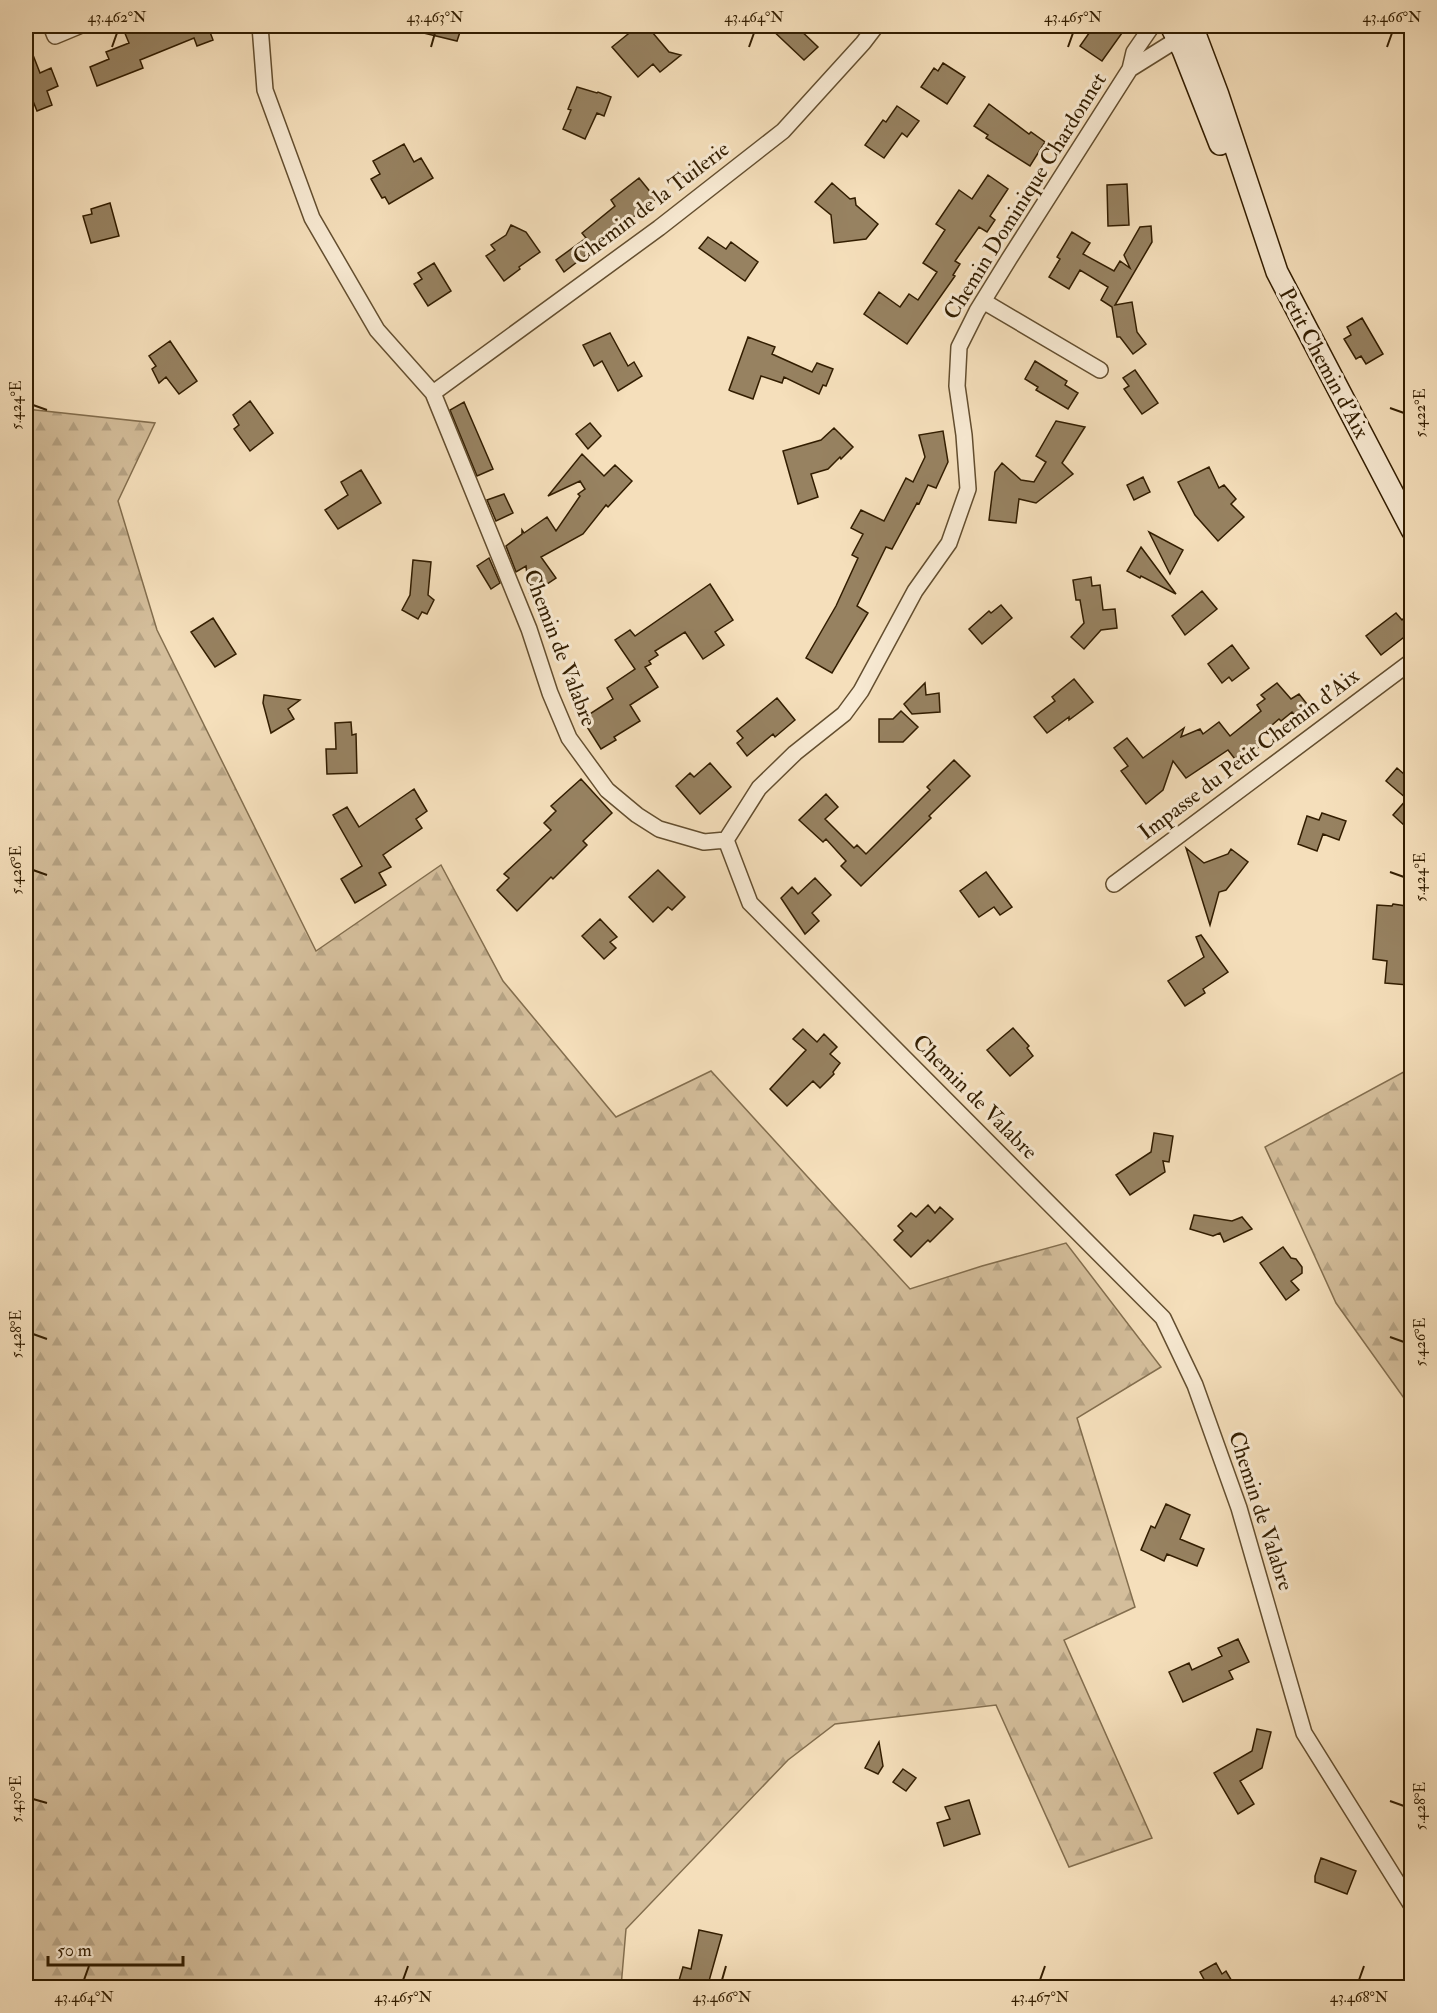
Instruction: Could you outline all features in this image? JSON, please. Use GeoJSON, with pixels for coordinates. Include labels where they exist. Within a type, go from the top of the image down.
{"type":"FeatureCollection","features":[{"type":"Feature","properties":{"kind":"street"},"geometry":{"type":"LineString","coordinates":[[51,26],[55,36],[80,26]]}},
{"type":"Feature","properties":{"kind":"street","name":"Chemin de Valabre"},"geometry":{"type":"LineString","coordinates":[[260,26],[265,90],[312,218],[377,330],[433,393],[525,618],[550,693],[569,738],[607,790],[659,829],[704,842],[726,840],[750,903],[1163,1318],[1196,1385],[1239,1508],[1304,1733],[1412,1906]]}},
{"type":"Feature","properties":{"kind":"street","name":"Chemin de la Tuilerie"},"geometry":{"type":"LineString","coordinates":[[433,393],[659,228],[783,131],[876,26]]}},
{"type":"Feature","properties":{"kind":"street","name":"Chemin Dominique Chardonnet"},"geometry":{"type":"LineString","coordinates":[[726,840],[759,789],[795,753],[844,714],[855,699],[915,591],[949,543],[968,489],[957,386],[959,347],[983,301],[1130,69],[1134,52],[1152,26]]}},
{"type":"Feature","properties":{"kind":"street","name":"Chemin Dominique Chardonnet"},"geometry":{"type":"LineString","coordinates":[[1130,69],[1184,29]]}},
{"type":"Feature","properties":{"kind":"street","name":"Petit Chemin d'Aix"},"geometry":{"type":"LineString","coordinates":[[1184,29],[1218,95],[1248,191],[1277,272],[1412,530]]}},
{"type":"Feature","properties":{"kind":"street","name":"Petit Chemin d'Aix"},"geometry":{"type":"LineString","coordinates":[[1184,29],[1222,148],[1248,191]]}},
{"type":"Feature","properties":{"kind":"street"},"geometry":{"type":"LineString","coordinates":[[983,301],[1100,370]]}},
{"type":"Feature","properties":{"kind":"street","name":"Impasse du Petit Chemin d'Aix"},"geometry":{"type":"LineString","coordinates":[[1114,884],[1412,661]]}},
{"type":"Feature","properties":{"kind":"green space"},"geometry":{"type":"Polygon","coordinates":[[[26,409],[155,423],[118,501],[157,630],[316,951],[441,865],[503,981],[616,1117],[711,1071],[910,1289],[1066,1243],[1161,1367],[1077,1418],[1135,1607],[1064,1640],[1152,1838],[1069,1867],[996,1705],[835,1724],[788,1760],[626,1929],[621,1987],[26,1987],[26,409]]]}},
{"type":"Feature","properties":{"kind":"green space"},"geometry":{"type":"Polygon","coordinates":[[[1411,1068],[1411,1408],[1336,1303],[1265,1147],[1411,1068]]]}},
{"type":"Feature","properties":{"kind":"building"},"geometry":{"type":"Polygon","coordinates":[[[138,26],[224,26],[210,32],[213,40],[197,46],[194,38],[140,60],[143,68],[97,86],[90,67],[109,59],[106,52],[129,43],[124,31],[138,26]]]}},
{"type":"Feature","properties":{"kind":"building"},"geometry":{"type":"Polygon","coordinates":[[[415,26],[462,26],[457,41],[415,31],[415,26]]]}},
{"type":"Feature","properties":{"kind":"building"},"geometry":{"type":"Polygon","coordinates":[[[638,26],[647,26],[669,52],[681,55],[660,72],[653,64],[638,77],[612,47],[638,26]]]}},
{"type":"Feature","properties":{"kind":"building"},"geometry":{"type":"Polygon","coordinates":[[[768,26],[796,26],[818,47],[804,60],[768,26]]]}},
{"type":"Feature","properties":{"kind":"building"},"geometry":{"type":"Polygon","coordinates":[[[1094,26],[1127,26],[1102,61],[1080,46],[1094,26]]]}},
{"type":"Feature","properties":{"kind":"building"},"geometry":{"type":"Polygon","coordinates":[[[26,37],[40,73],[51,68],[58,86],[47,91],[52,105],[37,111],[29,91],[26,92],[26,37]]]}},
{"type":"Feature","properties":{"kind":"building"},"geometry":{"type":"Polygon","coordinates":[[[943,63],[965,77],[947,104],[921,87],[934,68],[938,71],[943,63]]]}},
{"type":"Feature","properties":{"kind":"building"},"geometry":{"type":"Polygon","coordinates":[[[577,87],[611,97],[604,116],[597,113],[585,139],[563,129],[577,87]]]}},
{"type":"Feature","properties":{"kind":"building"},"geometry":{"type":"Polygon","coordinates":[[[989,104],[1029,134],[1031,132],[1045,142],[1030,166],[986,138],[988,135],[974,126],[989,104]]]}},
{"type":"Feature","properties":{"kind":"building"},"geometry":{"type":"Polygon","coordinates":[[[897,106],[919,121],[907,137],[902,133],[884,158],[865,145],[883,120],[886,122],[897,106]]]}},
{"type":"Feature","properties":{"kind":"building"},"geometry":{"type":"Polygon","coordinates":[[[404,144],[414,162],[421,158],[433,178],[389,204],[385,197],[382,198],[371,179],[380,174],[373,161],[404,144]]]}},
{"type":"Feature","properties":{"kind":"building"},"geometry":{"type":"Polygon","coordinates":[[[988,175],[1008,189],[990,216],[995,220],[987,232],[979,227],[955,261],[960,264],[953,275],[955,276],[907,344],[864,314],[879,292],[900,307],[909,294],[918,300],[937,272],[923,263],[945,230],[936,224],[959,190],[972,199],[988,175]]]}},
{"type":"Feature","properties":{"kind":"building"},"geometry":{"type":"Polygon","coordinates":[[[639,178],[656,199],[596,250],[594,249],[564,272],[556,260],[586,238],[582,233],[615,206],[611,200],[639,178]]]}},
{"type":"Feature","properties":{"kind":"building"},"geometry":{"type":"Polygon","coordinates":[[[832,183],[850,199],[855,198],[856,205],[878,224],[866,239],[834,243],[831,215],[815,202],[832,183]]]}},
{"type":"Feature","properties":{"kind":"building"},"geometry":{"type":"Polygon","coordinates":[[[1127,184],[1129,225],[1108,226],[1107,185],[1127,184]]]}},
{"type":"Feature","properties":{"kind":"building"},"geometry":{"type":"Polygon","coordinates":[[[110,203],[119,236],[91,243],[83,216],[92,214],[91,209],[110,203]]]}},
{"type":"Feature","properties":{"kind":"building"},"geometry":{"type":"Polygon","coordinates":[[[511,225],[526,232],[540,252],[504,281],[486,256],[495,250],[491,245],[506,235],[511,225]]]}},
{"type":"Feature","properties":{"kind":"building"},"geometry":{"type":"Polygon","coordinates":[[[1151,226],[1152,242],[1115,305],[1132,302],[1137,332],[1146,344],[1133,354],[1120,337],[1117,337],[1112,307],[1101,300],[1108,287],[1080,270],[1069,289],[1049,277],[1060,259],[1057,257],[1072,232],[1090,243],[1083,254],[1114,271],[1120,261],[1130,268],[1124,255],[1140,227],[1151,226]]]}},
{"type":"Feature","properties":{"kind":"building"},"geometry":{"type":"Polygon","coordinates":[[[708,237],[726,249],[731,242],[758,262],[745,281],[699,248],[708,237]]]}},
{"type":"Feature","properties":{"kind":"building"},"geometry":{"type":"Polygon","coordinates":[[[434,263],[451,291],[428,306],[414,284],[422,279],[418,273],[434,263]]]}},
{"type":"Feature","properties":{"kind":"building"},"geometry":{"type":"Polygon","coordinates":[[[1362,318],[1383,354],[1366,364],[1361,356],[1356,359],[1344,339],[1351,335],[1347,327],[1362,318]]]}},
{"type":"Feature","properties":{"kind":"building"},"geometry":{"type":"Polygon","coordinates":[[[610,333],[628,366],[634,362],[642,376],[618,391],[602,361],[594,366],[583,345],[610,333]]]}},
{"type":"Feature","properties":{"kind":"building"},"geometry":{"type":"Polygon","coordinates":[[[748,337],[775,347],[772,354],[812,372],[817,363],[833,369],[826,386],[823,385],[819,394],[784,377],[782,383],[761,376],[753,399],[729,390],[748,337]]]}},
{"type":"Feature","properties":{"kind":"building"},"geometry":{"type":"Polygon","coordinates":[[[170,341],[197,381],[179,394],[166,377],[159,383],[152,369],[156,366],[149,356],[170,341]]]}},
{"type":"Feature","properties":{"kind":"building"},"geometry":{"type":"Polygon","coordinates":[[[1035,361],[1067,381],[1065,385],[1078,393],[1068,409],[1036,390],[1038,387],[1025,379],[1035,361]]]}},
{"type":"Feature","properties":{"kind":"building"},"geometry":{"type":"Polygon","coordinates":[[[1135,370],[1158,403],[1142,414],[1124,389],[1129,386],[1123,378],[1135,370]]]}},
{"type":"Feature","properties":{"kind":"building"},"geometry":{"type":"Polygon","coordinates":[[[250,401],[273,433],[250,451],[234,429],[239,425],[233,415],[250,401]]]}},
{"type":"Feature","properties":{"kind":"building"},"geometry":{"type":"Polygon","coordinates":[[[464,402],[493,469],[477,476],[450,410],[464,402]]]}},
{"type":"Feature","properties":{"kind":"building"},"geometry":{"type":"Polygon","coordinates":[[[1056,421],[1085,427],[1062,463],[1073,474],[1036,503],[1019,499],[1016,523],[989,520],[995,472],[1002,463],[1021,480],[1034,482],[1046,462],[1036,456],[1056,421]]]}},
{"type":"Feature","properties":{"kind":"building"},"geometry":{"type":"Polygon","coordinates":[[[590,423],[601,436],[588,449],[576,434],[590,423]]]}},
{"type":"Feature","properties":{"kind":"building"},"geometry":{"type":"Polygon","coordinates":[[[834,428],[853,447],[828,469],[811,474],[818,497],[798,504],[783,451],[821,440],[834,428]]]}},
{"type":"Feature","properties":{"kind":"building"},"geometry":{"type":"Polygon","coordinates":[[[943,431],[948,462],[936,488],[928,485],[892,549],[886,547],[857,606],[868,613],[832,673],[806,658],[836,606],[858,558],[852,555],[863,534],[851,528],[861,510],[884,521],[906,478],[913,482],[925,457],[919,435],[943,431]]]}},
{"type":"Feature","properties":{"kind":"building"},"geometry":{"type":"Polygon","coordinates":[[[582,454],[604,476],[615,465],[632,481],[608,507],[606,505],[583,534],[541,557],[556,578],[529,593],[526,566],[516,572],[506,546],[522,534],[522,530],[524,533],[547,517],[556,531],[580,496],[578,494],[585,489],[580,481],[548,496],[582,454]]]}},
{"type":"Feature","properties":{"kind":"building"},"geometry":{"type":"Polygon","coordinates":[[[1209,467],[1219,488],[1224,485],[1236,499],[1231,504],[1244,517],[1218,541],[1195,515],[1178,482],[1209,467]]]}},
{"type":"Feature","properties":{"kind":"building"},"geometry":{"type":"Polygon","coordinates":[[[361,470],[381,503],[338,529],[325,510],[348,495],[341,482],[361,470]]]}},
{"type":"Feature","properties":{"kind":"building"},"geometry":{"type":"Polygon","coordinates":[[[1143,477],[1150,492],[1134,500],[1127,485],[1143,477]]]}},
{"type":"Feature","properties":{"kind":"building"},"geometry":{"type":"Polygon","coordinates":[[[504,494],[513,513],[496,521],[487,500],[504,494]]]}},
{"type":"Feature","properties":{"kind":"building"},"geometry":{"type":"Polygon","coordinates":[[[1149,532],[1183,550],[1170,574],[1149,532]]]}},
{"type":"Feature","properties":{"kind":"building"},"geometry":{"type":"Polygon","coordinates":[[[1141,547],[1176,594],[1127,571],[1141,547]]]}},
{"type":"Feature","properties":{"kind":"building"},"geometry":{"type":"Polygon","coordinates":[[[489,558],[500,583],[491,589],[477,566],[489,558]]]}},
{"type":"Feature","properties":{"kind":"building"},"geometry":{"type":"Polygon","coordinates":[[[413,560],[431,562],[428,595],[434,600],[427,614],[422,612],[418,619],[402,610],[410,595],[413,560]]]}},
{"type":"Feature","properties":{"kind":"building"},"geometry":{"type":"Polygon","coordinates":[[[1091,577],[1092,586],[1100,585],[1103,610],[1115,609],[1117,628],[1101,630],[1084,649],[1071,637],[1084,623],[1080,600],[1076,600],[1073,580],[1091,577]]]}},
{"type":"Feature","properties":{"kind":"building"},"geometry":{"type":"Polygon","coordinates":[[[710,584],[733,620],[715,632],[724,645],[703,659],[685,632],[655,651],[658,655],[649,661],[651,664],[645,667],[658,687],[630,705],[640,721],[614,737],[616,740],[601,749],[582,719],[613,699],[607,688],[635,669],[615,640],[630,630],[635,636],[710,584]]]}},
{"type":"Feature","properties":{"kind":"building"},"geometry":{"type":"Polygon","coordinates":[[[1202,591],[1217,609],[1185,635],[1172,616],[1202,591]]]}},
{"type":"Feature","properties":{"kind":"building"},"geometry":{"type":"Polygon","coordinates":[[[1001,605],[1012,618],[982,644],[969,629],[989,611],[991,613],[1001,605]]]}},
{"type":"Feature","properties":{"kind":"building"},"geometry":{"type":"Polygon","coordinates":[[[1396,613],[1412,626],[1412,631],[1381,655],[1366,636],[1396,613]]]}},
{"type":"Feature","properties":{"kind":"building"},"geometry":{"type":"Polygon","coordinates":[[[213,618],[236,654],[215,667],[191,632],[213,618]]]}},
{"type":"Feature","properties":{"kind":"building"},"geometry":{"type":"Polygon","coordinates":[[[1232,645],[1249,668],[1232,681],[1229,677],[1222,683],[1208,664],[1232,645]]]}},
{"type":"Feature","properties":{"kind":"building"},"geometry":{"type":"Polygon","coordinates":[[[1074,679],[1093,702],[1047,733],[1034,717],[1055,701],[1052,697],[1074,679]]]}},
{"type":"Feature","properties":{"kind":"building"},"geometry":{"type":"Polygon","coordinates":[[[925,683],[926,695],[939,693],[940,712],[912,714],[904,704],[925,683]]]}},
{"type":"Feature","properties":{"kind":"building"},"geometry":{"type":"Polygon","coordinates":[[[1277,683],[1291,699],[1299,694],[1311,709],[1298,719],[1292,712],[1281,721],[1279,719],[1258,737],[1256,741],[1260,746],[1238,763],[1228,750],[1186,778],[1173,761],[1163,790],[1146,804],[1121,771],[1128,766],[1114,748],[1127,738],[1143,758],[1184,728],[1181,737],[1200,729],[1203,734],[1219,722],[1230,736],[1261,711],[1257,705],[1265,699],[1261,695],[1277,683]]]}},
{"type":"Feature","properties":{"kind":"building"},"geometry":{"type":"Polygon","coordinates":[[[264,695],[300,700],[288,709],[294,719],[271,733],[263,703],[264,695]]]}},
{"type":"Feature","properties":{"kind":"building"},"geometry":{"type":"Polygon","coordinates":[[[777,698],[795,720],[775,737],[773,734],[747,756],[737,743],[743,738],[737,731],[777,698]]]}},
{"type":"Feature","properties":{"kind":"building"},"geometry":{"type":"Polygon","coordinates":[[[901,711],[918,727],[903,742],[879,742],[879,719],[893,719],[901,711]]]}},
{"type":"Feature","properties":{"kind":"building"},"geometry":{"type":"Polygon","coordinates":[[[351,722],[352,735],[356,734],[357,773],[327,774],[326,749],[336,749],[335,723],[351,722]]]}},
{"type":"Feature","properties":{"kind":"building"},"geometry":{"type":"Polygon","coordinates":[[[954,760],[970,776],[929,816],[931,818],[861,886],[841,866],[846,861],[826,839],[823,842],[799,820],[826,794],[838,807],[825,819],[854,848],[857,845],[866,854],[930,790],[927,787],[954,760]]]}},
{"type":"Feature","properties":{"kind":"building"},"geometry":{"type":"Polygon","coordinates":[[[710,763],[731,787],[700,814],[676,786],[690,773],[694,777],[710,763]]]}},
{"type":"Feature","properties":{"kind":"building"},"geometry":{"type":"Polygon","coordinates":[[[1397,768],[1412,781],[1412,819],[1405,826],[1393,815],[1407,799],[1386,781],[1397,768]]]}},
{"type":"Feature","properties":{"kind":"building"},"geometry":{"type":"Polygon","coordinates":[[[581,779],[612,813],[583,841],[587,845],[517,911],[497,890],[509,878],[504,874],[551,830],[544,823],[556,811],[551,806],[581,779]]]}},
{"type":"Feature","properties":{"kind":"building"},"geometry":{"type":"Polygon","coordinates":[[[414,789],[427,811],[416,819],[422,828],[383,855],[391,867],[379,873],[386,885],[355,903],[341,879],[362,866],[333,815],[347,807],[359,827],[414,789]]]}},
{"type":"Feature","properties":{"kind":"building"},"geometry":{"type":"Polygon","coordinates":[[[1322,813],[1346,821],[1339,840],[1323,834],[1317,851],[1298,844],[1307,816],[1319,820],[1322,813]]]}},
{"type":"Feature","properties":{"kind":"building"},"geometry":{"type":"Polygon","coordinates":[[[1186,848],[1204,863],[1228,854],[1231,849],[1248,862],[1226,890],[1219,892],[1210,925],[1186,848]]]}},
{"type":"Feature","properties":{"kind":"building"},"geometry":{"type":"Polygon","coordinates":[[[658,870],[685,897],[672,910],[668,907],[653,922],[629,897],[658,870]]]}},
{"type":"Feature","properties":{"kind":"building"},"geometry":{"type":"Polygon","coordinates":[[[986,872],[1012,907],[1000,915],[994,907],[979,917],[960,891],[986,872]]]}},
{"type":"Feature","properties":{"kind":"building"},"geometry":{"type":"Polygon","coordinates":[[[815,878],[831,895],[812,913],[819,921],[805,934],[781,898],[792,887],[798,894],[815,878]]]}},
{"type":"Feature","properties":{"kind":"building"},"geometry":{"type":"Polygon","coordinates":[[[1393,904],[1406,906],[1405,962],[1411,963],[1408,985],[1385,983],[1387,961],[1373,959],[1377,905],[1392,906],[1393,904]]]}},
{"type":"Feature","properties":{"kind":"building"},"geometry":{"type":"Polygon","coordinates":[[[600,919],[617,937],[610,942],[616,948],[604,959],[582,936],[600,919]]]}},
{"type":"Feature","properties":{"kind":"building"},"geometry":{"type":"Polygon","coordinates":[[[1201,935],[1228,972],[1203,989],[1205,993],[1185,1006],[1168,981],[1204,957],[1196,937],[1201,935]]]}},
{"type":"Feature","properties":{"kind":"building"},"geometry":{"type":"Polygon","coordinates":[[[1013,1028],[1029,1046],[1027,1048],[1033,1056],[1010,1076],[987,1050],[1013,1028]]]}},
{"type":"Feature","properties":{"kind":"building"},"geometry":{"type":"Polygon","coordinates":[[[803,1029],[817,1042],[824,1034],[837,1047],[830,1054],[840,1063],[833,1072],[834,1074],[820,1088],[813,1081],[787,1106],[770,1089],[806,1050],[793,1039],[803,1029]]]}},
{"type":"Feature","properties":{"kind":"building"},"geometry":{"type":"Polygon","coordinates":[[[1154,1133],[1173,1136],[1169,1162],[1163,1161],[1165,1172],[1130,1195],[1116,1175],[1151,1152],[1154,1133]]]}},
{"type":"Feature","properties":{"kind":"building"},"geometry":{"type":"Polygon","coordinates":[[[928,1205],[935,1213],[940,1207],[953,1219],[911,1257],[894,1240],[903,1231],[898,1226],[911,1213],[916,1217],[928,1205]]]}},
{"type":"Feature","properties":{"kind":"building"},"geometry":{"type":"Polygon","coordinates":[[[1194,1215],[1232,1221],[1242,1217],[1252,1229],[1224,1242],[1220,1233],[1213,1236],[1190,1229],[1194,1215]]]}},
{"type":"Feature","properties":{"kind":"building"},"geometry":{"type":"Polygon","coordinates":[[[1283,1247],[1302,1267],[1302,1273],[1291,1281],[1299,1290],[1286,1300],[1260,1263],[1283,1247]]]}},
{"type":"Feature","properties":{"kind":"building"},"geometry":{"type":"Polygon","coordinates":[[[1166,1504],[1190,1515],[1180,1539],[1204,1549],[1197,1566],[1167,1554],[1164,1561],[1141,1550],[1151,1526],[1155,1528],[1166,1504]]]}},
{"type":"Feature","properties":{"kind":"building"},"geometry":{"type":"Polygon","coordinates":[[[1238,1639],[1249,1662],[1229,1671],[1233,1679],[1183,1702],[1169,1672],[1189,1663],[1192,1670],[1222,1656],[1218,1648],[1238,1639]]]}},
{"type":"Feature","properties":{"kind":"building"},"geometry":{"type":"Polygon","coordinates":[[[1257,1729],[1271,1732],[1262,1768],[1240,1781],[1254,1804],[1238,1814],[1214,1773],[1252,1751],[1257,1729]]]}},
{"type":"Feature","properties":{"kind":"building"},"geometry":{"type":"Polygon","coordinates":[[[879,1742],[883,1766],[878,1774],[865,1768],[879,1742]]]}},
{"type":"Feature","properties":{"kind":"building"},"geometry":{"type":"Polygon","coordinates":[[[903,1769],[916,1778],[906,1791],[893,1782],[903,1769]]]}},
{"type":"Feature","properties":{"kind":"building"},"geometry":{"type":"Polygon","coordinates":[[[969,1800],[980,1834],[944,1846],[937,1823],[950,1819],[945,1807],[969,1800]]]}},
{"type":"Feature","properties":{"kind":"building"},"geometry":{"type":"Polygon","coordinates":[[[1321,1858],[1356,1871],[1347,1894],[1315,1882],[1321,1858]]]}},
{"type":"Feature","properties":{"kind":"building"},"geometry":{"type":"Polygon","coordinates":[[[699,1930],[722,1935],[707,1988],[689,1988],[678,1984],[683,1967],[691,1969],[699,1930]]]}},
{"type":"Feature","properties":{"kind":"building"},"geometry":{"type":"Polygon","coordinates":[[[1216,1963],[1222,1974],[1226,1971],[1236,1988],[1198,1988],[1206,1983],[1200,1972],[1216,1963]]]}}]}
